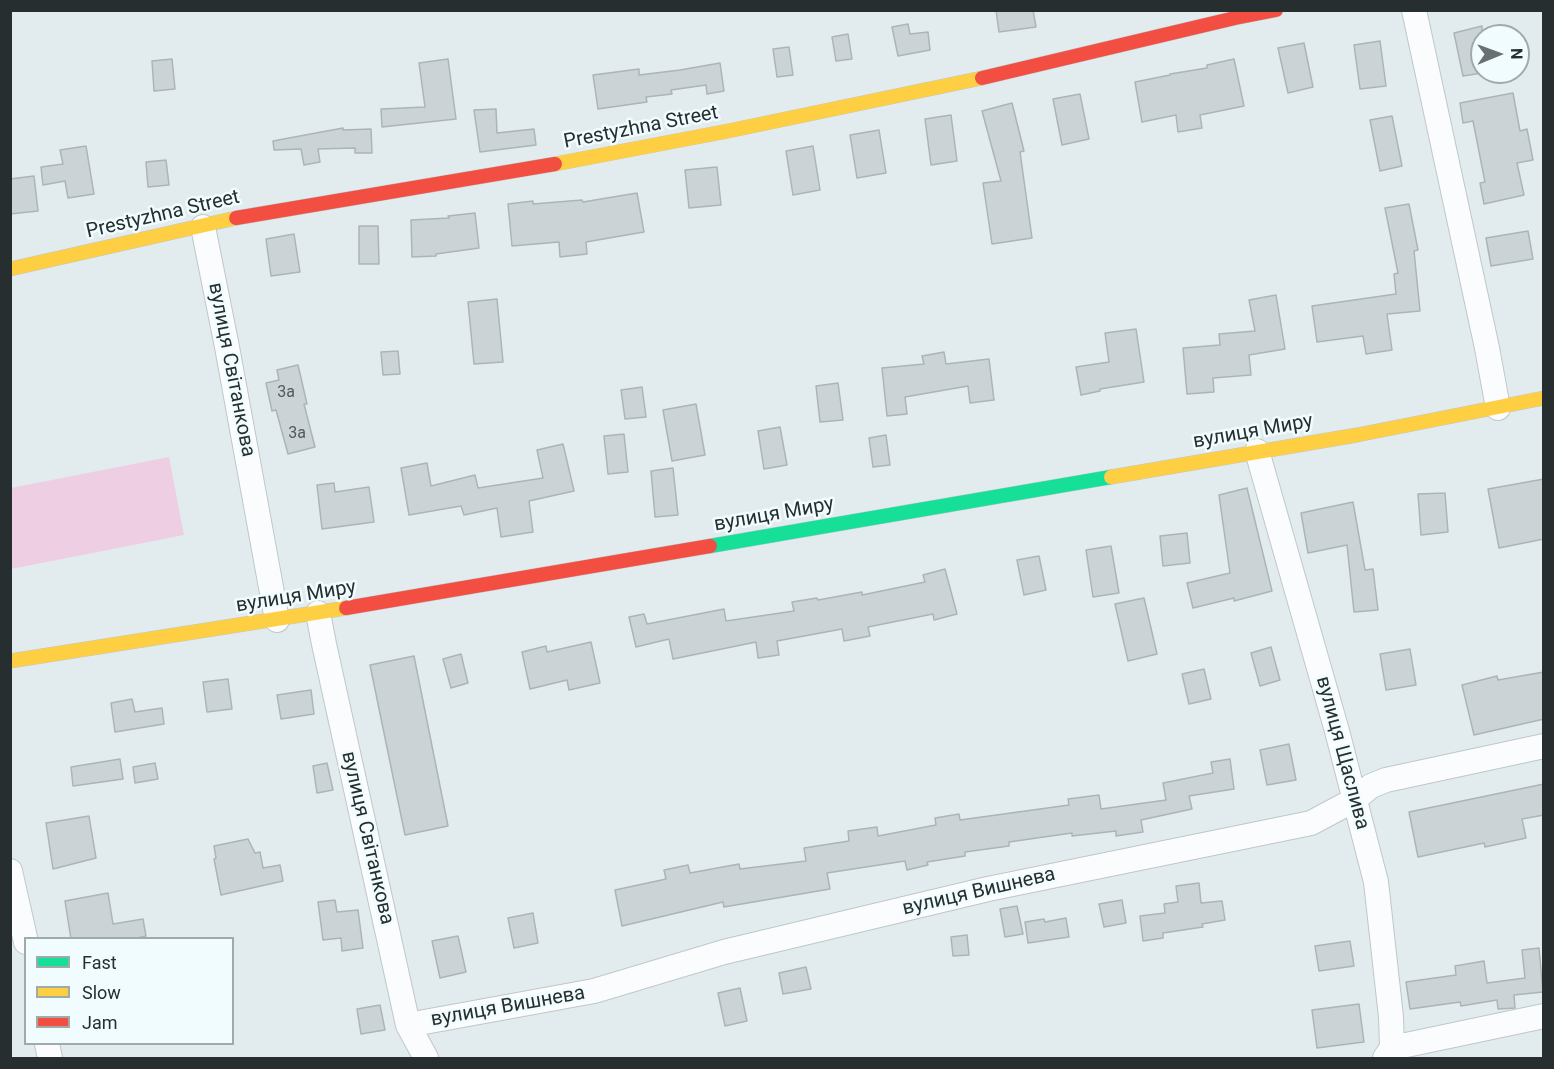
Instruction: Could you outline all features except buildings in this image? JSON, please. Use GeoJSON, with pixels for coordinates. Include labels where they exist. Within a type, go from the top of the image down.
{"type":"FeatureCollection","features":[{"type":"Feature","properties":{"kind":"street","name":"Prestyzhna Street"},"geometry":{"type":"LineString","coordinates":[[10,269],[255,214],[548,166],[729,131],[996,75],[1276,10]]}},
{"type":"Feature","properties":{"kind":"street"},"geometry":{"type":"LineString","coordinates":[[1414,10],[1485,337],[1498,408]]}},
{"type":"Feature","properties":{"kind":"street","name":"вулиця Світанкова"},"geometry":{"type":"LineString","coordinates":[[203,227],[277,620]]}},
{"type":"Feature","properties":{"kind":"street","name":"вулиця Миру"},"geometry":{"type":"LineString","coordinates":[[10,661],[277,620],[1357,435],[1544,398]]}},
{"type":"Feature","properties":{"kind":"street","name":"вулиця Щаслива"},"geometry":{"type":"LineString","coordinates":[[1257,451],[1337,731],[1376,882],[1391,1017],[1388,1053]]}},
{"type":"Feature","properties":{"kind":"street","name":"вулиця Світанкова"},"geometry":{"type":"LineString","coordinates":[[318,613],[408,1025],[426,1059]]}},
{"type":"Feature","properties":{"kind":"street","name":"вулиця Вишнева"},"geometry":{"type":"LineString","coordinates":[[408,1025],[594,991],[724,952],[988,889],[1311,823],[1354,800],[1371,786],[1386,780],[1544,746]]}},
{"type":"Feature","properties":{"kind":"street"},"geometry":{"type":"LineString","coordinates":[[10,871],[25,937]]}},
{"type":"Feature","properties":{"kind":"street"},"geometry":{"type":"LineString","coordinates":[[1388,1053],[1544,1016]]}},
{"type":"Feature","properties":{"kind":"shaded area"},"geometry":{"type":"Polygon","coordinates":[[[169,457],[184,535],[11,569],[11,488],[169,457]]]}},
{"type":"Feature","properties":{"kind":"traffic: fast"},"geometry":{"type":"LineString","coordinates":[[710,546],[1111,477]]}},
{"type":"Feature","properties":{"kind":"traffic: slow"},"geometry":{"type":"LineString","coordinates":[[555,164],[728,131],[982,78]]}},
{"type":"Feature","properties":{"kind":"traffic: slow"},"geometry":{"type":"LineString","coordinates":[[10,269],[236,218]]}},
{"type":"Feature","properties":{"kind":"traffic: slow"},"geometry":{"type":"LineString","coordinates":[[1111,477],[1357,435],[1544,398]]}},
{"type":"Feature","properties":{"kind":"traffic: slow"},"geometry":{"type":"LineString","coordinates":[[10,661],[346,608]]}},
{"type":"Feature","properties":{"kind":"traffic: jam"},"geometry":{"type":"LineString","coordinates":[[982,78],[1276,10]]}},
{"type":"Feature","properties":{"kind":"traffic: jam"},"geometry":{"type":"LineString","coordinates":[[236,218],[555,164]]}},
{"type":"Feature","properties":{"kind":"traffic: jam"},"geometry":{"type":"LineString","coordinates":[[346,608],[710,546]]}}]}
